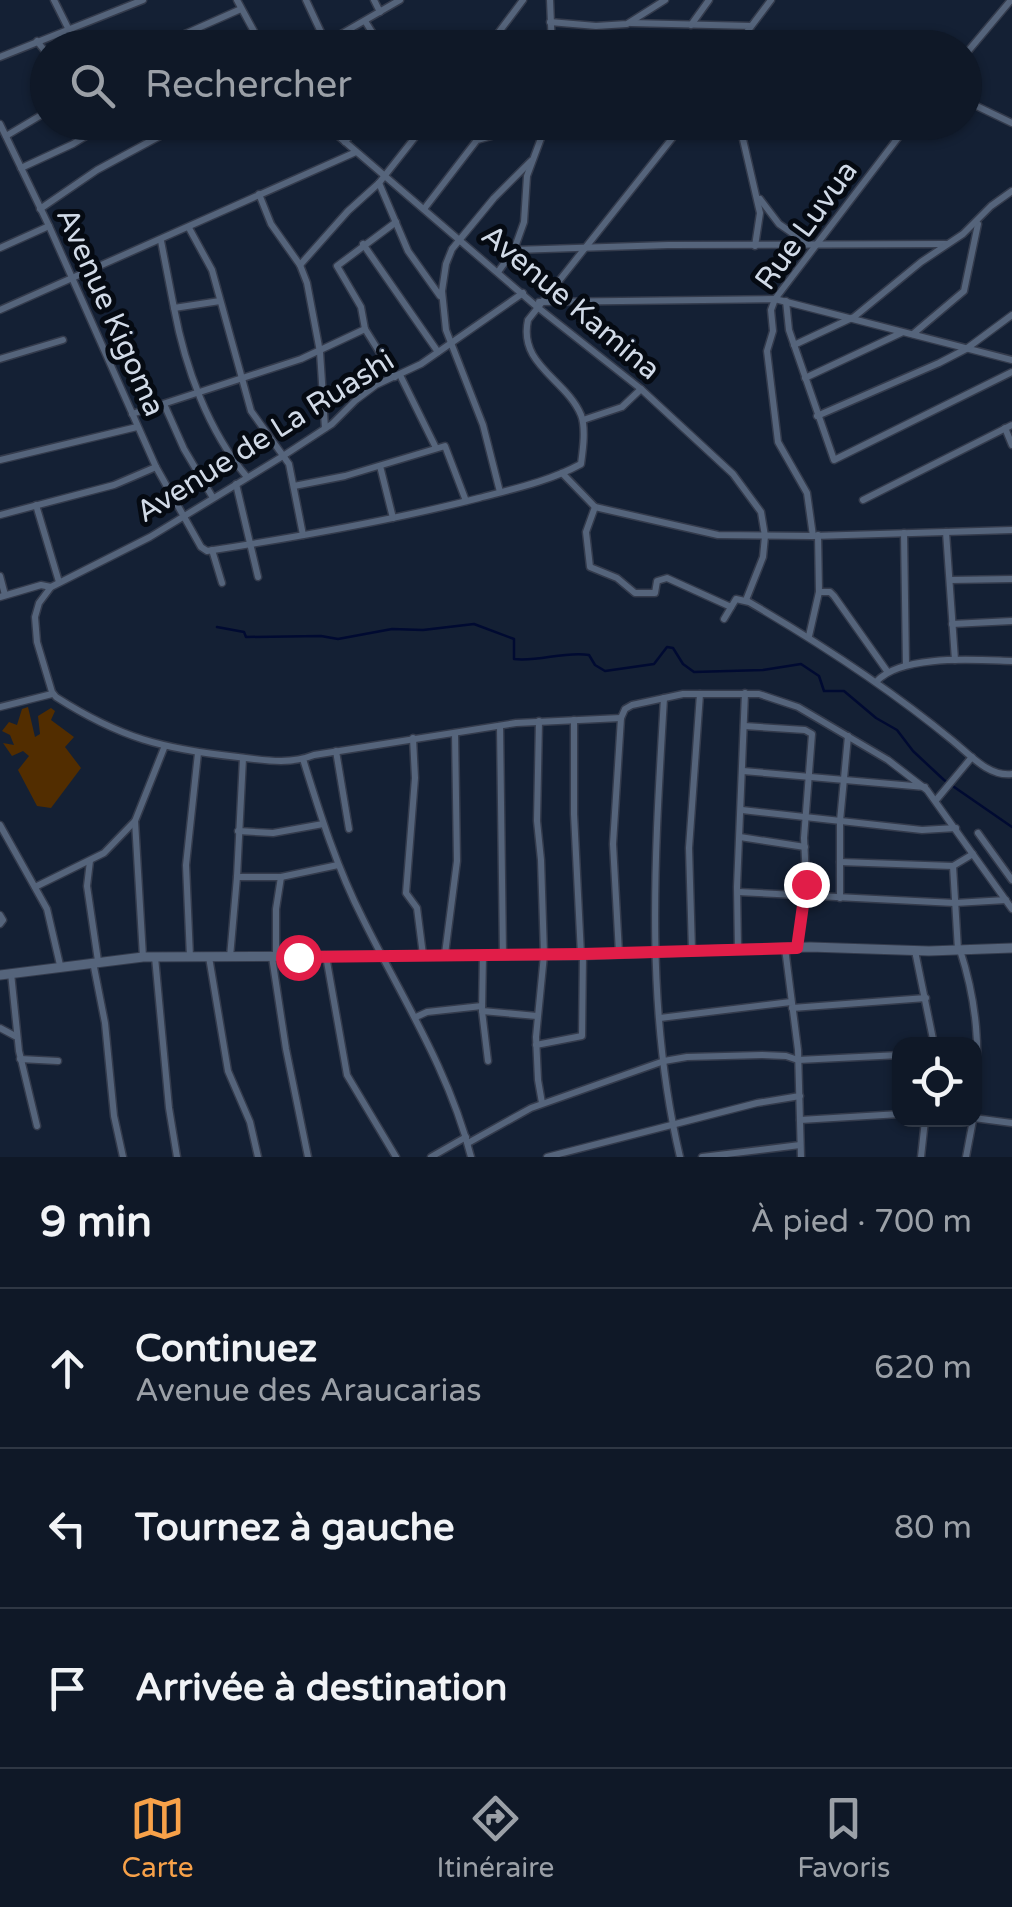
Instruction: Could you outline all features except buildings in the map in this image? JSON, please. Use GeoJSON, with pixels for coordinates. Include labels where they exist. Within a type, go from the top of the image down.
{"type":"FeatureCollection","features":[{"type":"Feature","properties":{"kind":"street"},"geometry":{"type":"LineString","coordinates":[[54,0],[68,28]]}},
{"type":"Feature","properties":{"kind":"street"},"geometry":{"type":"LineString","coordinates":[[64,30],[143,0]]}},
{"type":"Feature","properties":{"kind":"street"},"geometry":{"type":"LineString","coordinates":[[237,0],[253,30]]}},
{"type":"Feature","properties":{"kind":"street"},"geometry":{"type":"LineString","coordinates":[[306,0],[320,30]]}},
{"type":"Feature","properties":{"kind":"street"},"geometry":{"type":"LineString","coordinates":[[374,0],[380,12]]}},
{"type":"Feature","properties":{"kind":"street"},"geometry":{"type":"LineString","coordinates":[[348,30],[400,0]]}},
{"type":"Feature","properties":{"kind":"street"},"geometry":{"type":"LineString","coordinates":[[500,30],[523,0]]}},
{"type":"Feature","properties":{"kind":"street"},"geometry":{"type":"LineString","coordinates":[[550,0],[551,30]]}},
{"type":"Feature","properties":{"kind":"street"},"geometry":{"type":"LineString","coordinates":[[633,21],[665,0]]}},
{"type":"Feature","properties":{"kind":"street"},"geometry":{"type":"LineString","coordinates":[[691,25],[709,0]]}},
{"type":"Feature","properties":{"kind":"street"},"geometry":{"type":"LineString","coordinates":[[748,30],[771,0]]}},
{"type":"Feature","properties":{"kind":"street"},"geometry":{"type":"LineString","coordinates":[[982,35],[1011,0]]}},
{"type":"Feature","properties":{"kind":"street"},"geometry":{"type":"LineString","coordinates":[[194,30],[242,9]]}},
{"type":"Feature","properties":{"kind":"street"},"geometry":{"type":"LineString","coordinates":[[365,20],[371,30]]}},
{"type":"Feature","properties":{"kind":"street"},"geometry":{"type":"LineString","coordinates":[[550,22],[596,26],[633,21],[751,26]]}},
{"type":"Feature","properties":{"kind":"street"},"geometry":{"type":"LineString","coordinates":[[0,57],[30,45]]}},
{"type":"Feature","properties":{"kind":"street"},"geometry":{"type":"LineString","coordinates":[[982,109],[1012,123]]}},
{"type":"Feature","properties":{"kind":"street"},"geometry":{"type":"LineString","coordinates":[[6,136],[30,122]]}},
{"type":"Feature","properties":{"kind":"street","name":"Avenue Kigoma"},"geometry":{"type":"LineString","coordinates":[[0,124],[50,226],[156,467],[202,548],[212,550]]}},
{"type":"Feature","properties":{"kind":"street"},"geometry":{"type":"LineString","coordinates":[[20,168],[80,140]]}},
{"type":"Feature","properties":{"kind":"street"},"geometry":{"type":"LineString","coordinates":[[40,209],[97,170],[153,140]]}},
{"type":"Feature","properties":{"kind":"street","name":"Avenue Kamina"},"geometry":{"type":"LineString","coordinates":[[343,140],[640,390],[733,474],[761,512],[765,536]]}},
{"type":"Feature","properties":{"kind":"street"},"geometry":{"type":"LineString","coordinates":[[300,265],[348,210],[380,184],[413,140]]}},
{"type":"Feature","properties":{"kind":"street"},"geometry":{"type":"LineString","coordinates":[[424,209],[477,140]]}},
{"type":"Feature","properties":{"kind":"street"},"geometry":{"type":"LineString","coordinates":[[498,272],[514,250],[524,222],[526,184],[538,140]]}},
{"type":"Feature","properties":{"kind":"street"},"geometry":{"type":"LineString","coordinates":[[222,583],[212,550],[394,518],[500,492],[562,474],[581,464],[583,420],[576,405],[536,362],[528,347],[528,320],[670,140]]}},
{"type":"Feature","properties":{"kind":"street"},"geometry":{"type":"LineString","coordinates":[[742,140],[760,224],[755,246]]}},
{"type":"Feature","properties":{"kind":"street","name":"Rue Luvua"},"geometry":{"type":"LineString","coordinates":[[809,636],[819,592],[815,536],[807,493],[778,442],[767,354],[773,331],[772,310],[775,299],[896,140]]}},
{"type":"Feature","properties":{"kind":"street"},"geometry":{"type":"LineString","coordinates":[[0,310],[356,152]]}},
{"type":"Feature","properties":{"kind":"street"},"geometry":{"type":"LineString","coordinates":[[500,492],[482,425],[451,342],[442,299],[448,256],[531,161]]}},
{"type":"Feature","properties":{"kind":"street"},"geometry":{"type":"LineString","coordinates":[[380,184],[408,252],[442,299]]}},
{"type":"Feature","properties":{"kind":"street"},"geometry":{"type":"LineString","coordinates":[[794,346],[854,318],[1012,191]]}},
{"type":"Feature","properties":{"kind":"street"},"geometry":{"type":"LineString","coordinates":[[259,194],[271,224],[300,265],[320,352],[325,428]]}},
{"type":"Feature","properties":{"kind":"street"},"geometry":{"type":"LineString","coordinates":[[756,194],[779,224],[815,247]]}},
{"type":"Feature","properties":{"kind":"street"},"geometry":{"type":"LineString","coordinates":[[912,334],[964,291],[980,218]]}},
{"type":"Feature","properties":{"kind":"street"},"geometry":{"type":"LineString","coordinates":[[396,222],[338,266],[360,307],[365,329],[397,376],[436,448]]}},
{"type":"Feature","properties":{"kind":"street"},"geometry":{"type":"LineString","coordinates":[[0,248],[50,226]]}},
{"type":"Feature","properties":{"kind":"street"},"geometry":{"type":"LineString","coordinates":[[190,228],[212,270],[251,411],[289,464],[303,535]]}},
{"type":"Feature","properties":{"kind":"street"},"geometry":{"type":"LineString","coordinates":[[161,240],[186,360],[220,440],[247,478]]}},
{"type":"Feature","properties":{"kind":"street"},"geometry":{"type":"LineString","coordinates":[[364,244],[438,352]]}},
{"type":"Feature","properties":{"kind":"street"},"geometry":{"type":"LineString","coordinates":[[514,250],[946,244]]}},
{"type":"Feature","properties":{"kind":"street","name":"Avenue de La Ruashi"},"geometry":{"type":"LineString","coordinates":[[51,587],[183,518],[283,456],[325,428],[361,395],[438,352],[523,293]]}},
{"type":"Feature","properties":{"kind":"street"},"geometry":{"type":"LineString","coordinates":[[538,304],[775,299],[1012,360]]}},
{"type":"Feature","properties":{"kind":"street"},"geometry":{"type":"LineString","coordinates":[[174,308],[220,300]]}},
{"type":"Feature","properties":{"kind":"street"},"geometry":{"type":"LineString","coordinates":[[786,301],[787,323],[804,378],[831,457],[837,460],[1012,372]]}},
{"type":"Feature","properties":{"kind":"street"},"geometry":{"type":"LineString","coordinates":[[817,416],[966,348],[1012,315]]}},
{"type":"Feature","properties":{"kind":"street"},"geometry":{"type":"LineString","coordinates":[[132,414],[320,352],[365,329]]}},
{"type":"Feature","properties":{"kind":"street"},"geometry":{"type":"LineString","coordinates":[[804,378],[902,332]]}},
{"type":"Feature","properties":{"kind":"street"},"geometry":{"type":"LineString","coordinates":[[0,360],[63,340]]}},
{"type":"Feature","properties":{"kind":"street"},"geometry":{"type":"LineString","coordinates":[[583,420],[622,406],[640,390]]}},
{"type":"Feature","properties":{"kind":"street"},"geometry":{"type":"LineString","coordinates":[[164,404],[184,449],[213,498]]}},
{"type":"Feature","properties":{"kind":"street"},"geometry":{"type":"LineString","coordinates":[[0,460],[137,426]]}},
{"type":"Feature","properties":{"kind":"street"},"geometry":{"type":"LineString","coordinates":[[864,500],[1009,427],[1012,445]]}},
{"type":"Feature","properties":{"kind":"street"},"geometry":{"type":"LineString","coordinates":[[294,486],[448,447],[466,501]]}},
{"type":"Feature","properties":{"kind":"street"},"geometry":{"type":"LineString","coordinates":[[380,465],[394,518]]}},
{"type":"Feature","properties":{"kind":"street"},"geometry":{"type":"LineString","coordinates":[[0,514],[114,484],[156,467]]}},
{"type":"Feature","properties":{"kind":"street"},"geometry":{"type":"LineString","coordinates":[[562,474],[595,507],[705,533],[815,536],[1012,530]]}},
{"type":"Feature","properties":{"kind":"street"},"geometry":{"type":"LineString","coordinates":[[236,484],[258,576]]}},
{"type":"Feature","properties":{"kind":"street"},"geometry":{"type":"LineString","coordinates":[[36,505],[59,582]]}},
{"type":"Feature","properties":{"kind":"street"},"geometry":{"type":"LineString","coordinates":[[595,507],[586,532],[586,559],[592,569],[617,578],[635,593],[655,594],[658,581],[667,578],[731,606]]}},
{"type":"Feature","properties":{"kind":"street"},"geometry":{"type":"LineString","coordinates":[[904,532],[906,665]]}},
{"type":"Feature","properties":{"kind":"street"},"geometry":{"type":"LineString","coordinates":[[946,532],[954,660]]}},
{"type":"Feature","properties":{"kind":"street"},"geometry":{"type":"LineString","coordinates":[[746,600],[763,557],[765,536]]}},
{"type":"Feature","properties":{"kind":"street"},"geometry":{"type":"LineString","coordinates":[[0,576],[3,596],[41,585],[51,587],[34,617],[52,694]]}},
{"type":"Feature","properties":{"kind":"street"},"geometry":{"type":"LineString","coordinates":[[950,580],[1012,579]]}},
{"type":"Feature","properties":{"kind":"street"},"geometry":{"type":"LineString","coordinates":[[819,592],[834,596],[887,671]]}},
{"type":"Feature","properties":{"kind":"street"},"geometry":{"type":"LineString","coordinates":[[724,619],[736,598],[746,600],[877,681],[972,758],[1000,774],[1012,774]]}},
{"type":"Feature","properties":{"kind":"street"},"geometry":{"type":"LineString","coordinates":[[952,624],[1012,621]]}},
{"type":"Feature","properties":{"kind":"street"},"geometry":{"type":"LineString","coordinates":[[877,681],[887,671],[906,665],[954,660],[1012,661]]}},
{"type":"Feature","properties":{"kind":"street"},"geometry":{"type":"LineString","coordinates":[[738,950],[744,693]]}},
{"type":"Feature","properties":{"kind":"street"},"geometry":{"type":"LineString","coordinates":[[619,954],[614,844],[621,718],[632,704],[664,698],[744,693],[782,700],[848,736],[937,799],[1012,909]]}},
{"type":"Feature","properties":{"kind":"street"},"geometry":{"type":"LineString","coordinates":[[0,707],[52,694],[112,728],[164,748],[293,762],[336,751],[500,726],[621,718]]}},
{"type":"Feature","properties":{"kind":"street"},"geometry":{"type":"LineString","coordinates":[[692,951],[689,844],[700,694]]}},
{"type":"Feature","properties":{"kind":"street"},"geometry":{"type":"LineString","coordinates":[[664,698],[654,866],[655,952],[666,1095],[680,1157]]}},
{"type":"Feature","properties":{"kind":"street"},"geometry":{"type":"LineString","coordinates":[[536,1045],[582,1036],[574,720]]}},
{"type":"Feature","properties":{"kind":"street"},"geometry":{"type":"LineString","coordinates":[[539,721],[536,822],[544,955],[536,1045],[542,1103]]}},
{"type":"Feature","properties":{"kind":"street"},"geometry":{"type":"LineString","coordinates":[[500,726],[503,954]]}},
{"type":"Feature","properties":{"kind":"street"},"geometry":{"type":"LineString","coordinates":[[744,726],[811,732],[806,879],[797,948]]}},
{"type":"Feature","properties":{"kind":"street"},"geometry":{"type":"LineString","coordinates":[[445,954],[458,846],[454,733]]}},
{"type":"Feature","properties":{"kind":"street"},"geometry":{"type":"LineString","coordinates":[[840,898],[840,821],[848,736]]}},
{"type":"Feature","properties":{"kind":"street"},"geometry":{"type":"LineString","coordinates":[[413,738],[415,778],[406,893],[418,908],[423,955]]}},
{"type":"Feature","properties":{"kind":"street"},"geometry":{"type":"LineString","coordinates":[[35,888],[104,853],[135,821],[164,748]]}},
{"type":"Feature","properties":{"kind":"street"},"geometry":{"type":"LineString","coordinates":[[336,751],[349,829]]}},
{"type":"Feature","properties":{"kind":"street"},"geometry":{"type":"LineString","coordinates":[[190,957],[186,865],[198,753]]}},
{"type":"Feature","properties":{"kind":"street"},"geometry":{"type":"LineString","coordinates":[[230,956],[238,877],[242,758]]}},
{"type":"Feature","properties":{"kind":"street"},"geometry":{"type":"LineString","coordinates":[[937,799],[972,758]]}},
{"type":"Feature","properties":{"kind":"street"},"geometry":{"type":"LineString","coordinates":[[303,760],[338,865],[441,1068],[471,1157]]}},
{"type":"Feature","properties":{"kind":"street"},"geometry":{"type":"LineString","coordinates":[[743,771],[925,788]]}},
{"type":"Feature","properties":{"kind":"street"},"geometry":{"type":"LineString","coordinates":[[742,810],[930,830],[956,828]]}},
{"type":"Feature","properties":{"kind":"street"},"geometry":{"type":"LineString","coordinates":[[135,821],[143,957]]}},
{"type":"Feature","properties":{"kind":"street"},"geometry":{"type":"LineString","coordinates":[[238,830],[273,833],[323,824]]}},
{"type":"Feature","properties":{"kind":"street"},"geometry":{"type":"LineString","coordinates":[[0,825],[49,914],[60,965]]}},
{"type":"Feature","properties":{"kind":"street"},"geometry":{"type":"LineString","coordinates":[[978,833],[1012,880]]}},
{"type":"Feature","properties":{"kind":"street"},"geometry":{"type":"LineString","coordinates":[[740,838],[805,847]]}},
{"type":"Feature","properties":{"kind":"street"},"geometry":{"type":"LineString","coordinates":[[840,862],[953,866],[973,854]]}},
{"type":"Feature","properties":{"kind":"street"},"geometry":{"type":"LineString","coordinates":[[90,861],[87,886],[95,961],[123,1157]]}},
{"type":"Feature","properties":{"kind":"street"},"geometry":{"type":"LineString","coordinates":[[238,877],[281,877],[338,865]]}},
{"type":"Feature","properties":{"kind":"street"},"geometry":{"type":"LineString","coordinates":[[953,866],[959,950],[976,1013],[977,1037]]}},
{"type":"Feature","properties":{"kind":"street"},"geometry":{"type":"LineString","coordinates":[[281,877],[274,957],[286,1048],[308,1157]]}},
{"type":"Feature","properties":{"kind":"street"},"geometry":{"type":"LineString","coordinates":[[738,892],[955,904],[1006,900]]}},
{"type":"Feature","properties":{"kind":"street"},"geometry":{"type":"LineString","coordinates":[[0,915],[0,924]]}},
{"type":"Feature","properties":{"kind":"street"},"geometry":{"type":"LineString","coordinates":[[785,948],[798,1060],[801,1157]]}},
{"type":"Feature","properties":{"kind":"street"},"geometry":{"type":"LineString","coordinates":[[37,1126],[5,974],[143,957],[1012,948]]}},
{"type":"Feature","properties":{"kind":"street"},"geometry":{"type":"LineString","coordinates":[[915,950],[933,1037]]}},
{"type":"Feature","properties":{"kind":"street"},"geometry":{"type":"LineString","coordinates":[[483,954],[482,1008],[488,1061]]}},
{"type":"Feature","properties":{"kind":"street"},"geometry":{"type":"LineString","coordinates":[[209,956],[228,1071],[250,1122],[258,1157]]}},
{"type":"Feature","properties":{"kind":"street"},"geometry":{"type":"LineString","coordinates":[[326,956],[348,1075],[396,1157]]}},
{"type":"Feature","properties":{"kind":"street"},"geometry":{"type":"LineString","coordinates":[[155,957],[168,1108],[177,1157]]}},
{"type":"Feature","properties":{"kind":"street"},"geometry":{"type":"LineString","coordinates":[[660,1018],[792,1005],[926,998]]}},
{"type":"Feature","properties":{"kind":"street"},"geometry":{"type":"LineString","coordinates":[[416,1017],[427,1012],[482,1008],[536,1016]]}},
{"type":"Feature","properties":{"kind":"street"},"geometry":{"type":"LineString","coordinates":[[0,1028],[16,1036]]}},
{"type":"Feature","properties":{"kind":"street"},"geometry":{"type":"LineString","coordinates":[[431,1157],[542,1103],[592,1089],[664,1061],[687,1057],[786,1056],[798,1060],[892,1055]]}},
{"type":"Feature","properties":{"kind":"street"},"geometry":{"type":"LineString","coordinates":[[20,1059],[58,1061]]}},
{"type":"Feature","properties":{"kind":"street"},"geometry":{"type":"LineString","coordinates":[[547,1157],[756,1103],[800,1096]]}},
{"type":"Feature","properties":{"kind":"street"},"geometry":{"type":"LineString","coordinates":[[800,1120],[892,1114]]}},
{"type":"Feature","properties":{"kind":"street"},"geometry":{"type":"LineString","coordinates":[[982,1120],[1012,1123]]}},
{"type":"Feature","properties":{"kind":"street"},"geometry":{"type":"LineString","coordinates":[[921,1157],[924,1127]]}},
{"type":"Feature","properties":{"kind":"street"},"geometry":{"type":"LineString","coordinates":[[966,1157],[972,1127]]}},
{"type":"Feature","properties":{"kind":"street"},"geometry":{"type":"LineString","coordinates":[[702,1157],[800,1145]]}},
{"type":"Feature","properties":{"kind":"shaded area"},"geometry":{"type":"Polygon","coordinates":[[[28,707],[35,737],[40,734],[38,716],[51,708],[55,711],[51,720],[74,737],[65,747],[81,768],[51,808],[37,806],[18,770],[29,756],[23,751],[12,756],[3,743],[14,745],[10,735],[2,731],[9,722],[17,725],[22,709],[28,707]]]}},
{"type":"Feature","properties":{"kind":"waterway"},"geometry":{"type":"LineString","coordinates":[[217,627],[244,632],[246,637],[338,639],[392,629],[474,624],[514,639],[514,659],[589,655],[605,671],[654,664],[667,647],[673,648],[683,664],[694,672],[763,670],[801,664],[819,676],[824,691],[844,691],[897,730],[944,780],[1012,827]]}},
{"type":"Feature","properties":{"kind":"route"},"geometry":{"type":"LineString","coordinates":[[298,957],[797,948],[806,884]]}}]}
